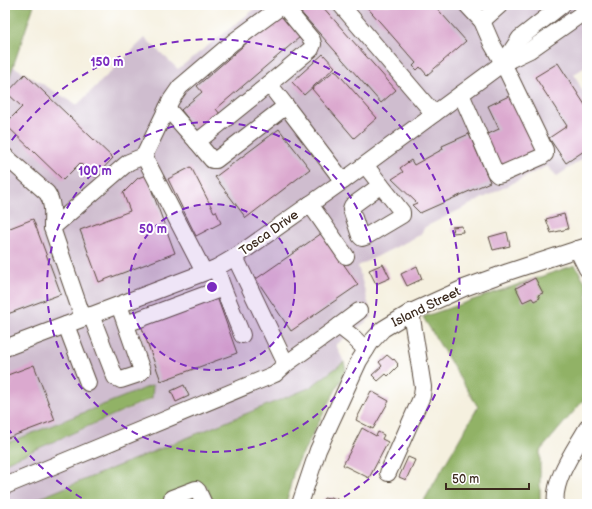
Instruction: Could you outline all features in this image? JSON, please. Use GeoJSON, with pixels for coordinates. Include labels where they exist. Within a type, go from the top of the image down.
{"type":"FeatureCollection","features":[{"type":"Feature","properties":{"kind":"street"},"geometry":{"type":"LineString","coordinates":[[52,228],[129,162],[144,156],[167,108],[180,87],[233,42],[283,5],[312,40],[313,44],[311,49],[197,142]]}},
{"type":"Feature","properties":{"kind":"street"},"geometry":{"type":"LineString","coordinates":[[341,5],[434,114]]}},
{"type":"Feature","properties":{"kind":"street"},"geometry":{"type":"LineString","coordinates":[[461,94],[498,175],[541,157],[544,154],[545,150],[482,21],[467,5]]}},
{"type":"Feature","properties":{"kind":"street"},"geometry":{"type":"LineString","coordinates":[[482,21],[500,5]]}},
{"type":"Feature","properties":{"kind":"street","name":"Tosca Drive"},"geometry":{"type":"LineString","coordinates":[[503,63],[520,38],[562,5]]}},
{"type":"Feature","properties":{"kind":"street","name":"Tosca Drive"},"geometry":{"type":"LineString","coordinates":[[5,348],[210,270],[235,257],[343,181],[503,63],[530,50],[587,10]]}},
{"type":"Feature","properties":{"kind":"street"},"geometry":{"type":"LineString","coordinates":[[269,84],[343,181]]}},
{"type":"Feature","properties":{"kind":"street"},"geometry":{"type":"LineString","coordinates":[[167,108],[212,160],[216,160],[286,106]]}},
{"type":"Feature","properties":{"kind":"street"},"geometry":{"type":"LineString","coordinates":[[5,156],[51,198],[52,228],[87,317],[115,377],[118,380],[121,380],[139,374],[142,371],[119,305]]}},
{"type":"Feature","properties":{"kind":"street"},"geometry":{"type":"LineString","coordinates":[[144,156],[210,270],[223,288],[242,335]]}},
{"type":"Feature","properties":{"kind":"street"},"geometry":{"type":"LineString","coordinates":[[365,164],[381,185]]}},
{"type":"Feature","properties":{"kind":"street"},"geometry":{"type":"LineString","coordinates":[[310,204],[346,256]]}},
{"type":"Feature","properties":{"kind":"street"},"geometry":{"type":"LineString","coordinates":[[582,248],[587,269]]}},
{"type":"Feature","properties":{"kind":"street","name":"Island Street"},"geometry":{"type":"LineString","coordinates":[[300,504],[318,450],[358,361],[376,335],[383,329],[412,312],[472,285],[582,248]]}},
{"type":"Feature","properties":{"kind":"street"},"geometry":{"type":"LineString","coordinates":[[235,257],[286,364]]}},
{"type":"Feature","properties":{"kind":"street"},"geometry":{"type":"LineString","coordinates":[[174,284],[181,303]]}},
{"type":"Feature","properties":{"kind":"street"},"geometry":{"type":"LineString","coordinates":[[126,324],[223,288]]}},
{"type":"Feature","properties":{"kind":"street"},"geometry":{"type":"LineString","coordinates":[[157,290],[164,309]]}},
{"type":"Feature","properties":{"kind":"street"},"geometry":{"type":"LineString","coordinates":[[5,486],[275,374],[286,364],[359,311]]}},
{"type":"Feature","properties":{"kind":"street"},"geometry":{"type":"LineString","coordinates":[[388,473],[422,396],[412,312]]}},
{"type":"Feature","properties":{"kind":"street"},"geometry":{"type":"LineString","coordinates":[[66,325],[88,383]]}},
{"type":"Feature","properties":{"kind":"street"},"geometry":{"type":"LineString","coordinates":[[339,326],[366,350]]}},
{"type":"Feature","properties":{"kind":"street"},"geometry":{"type":"LineString","coordinates":[[556,504],[555,498],[559,477],[587,428]]}},
{"type":"Feature","properties":{"kind":"street"},"geometry":{"type":"LineString","coordinates":[[170,504],[172,498],[196,489],[204,504]]}},
{"type":"Feature","properties":{"kind":"shaded area"},"geometry":{"type":"Polygon","coordinates":[[[260,5],[587,5],[587,66],[574,74],[587,100],[587,156],[557,176],[547,166],[425,227],[420,235],[358,266],[372,317],[336,345],[344,362],[309,388],[25,504],[5,504],[5,463],[152,399],[153,386],[5,444],[5,90],[13,66],[77,105],[145,38],[178,69],[260,5]]]}},
{"type":"Feature","properties":{"kind":"green space"},"geometry":{"type":"Polygon","coordinates":[[[5,5],[34,5],[5,90],[5,5]]]}},
{"type":"Feature","properties":{"kind":"green space"},"geometry":{"type":"Polygon","coordinates":[[[575,265],[587,285],[587,396],[540,451],[540,504],[422,504],[478,407],[423,317],[575,265]]]}},
{"type":"Feature","properties":{"kind":"green space"},"geometry":{"type":"Polygon","coordinates":[[[344,362],[346,370],[294,470],[286,504],[213,504],[206,485],[159,504],[25,504],[309,388],[344,362]]]}},
{"type":"Feature","properties":{"kind":"green space"},"geometry":{"type":"Polygon","coordinates":[[[153,385],[152,398],[5,463],[5,444],[153,385]]]}},
{"type":"Feature","properties":{"kind":"building"},"geometry":{"type":"Polygon","coordinates":[[[301,5],[321,5],[396,90],[381,103],[297,8],[301,5]]]}},
{"type":"Feature","properties":{"kind":"building"},"geometry":{"type":"Polygon","coordinates":[[[365,5],[434,5],[466,41],[427,75],[420,67],[417,70],[413,66],[416,63],[365,5]]]}},
{"type":"Feature","properties":{"kind":"building"},"geometry":{"type":"Polygon","coordinates":[[[280,14],[300,37],[216,109],[220,114],[199,132],[181,110],[202,92],[197,86],[280,14]]]}},
{"type":"Feature","properties":{"kind":"building"},"geometry":{"type":"Polygon","coordinates":[[[323,54],[335,67],[304,95],[292,82],[323,54]]]}},
{"type":"Feature","properties":{"kind":"building"},"geometry":{"type":"Polygon","coordinates":[[[558,63],[587,108],[587,123],[585,124],[587,128],[587,149],[566,163],[549,138],[567,126],[535,77],[558,63]]]}},
{"type":"Feature","properties":{"kind":"building"},"geometry":{"type":"Polygon","coordinates":[[[335,70],[377,118],[354,138],[312,89],[335,70]]]}},
{"type":"Feature","properties":{"kind":"building"},"geometry":{"type":"Polygon","coordinates":[[[25,74],[113,158],[95,177],[80,163],[63,180],[5,124],[22,107],[7,93],[25,74]]]}},
{"type":"Feature","properties":{"kind":"building"},"geometry":{"type":"Polygon","coordinates":[[[511,95],[538,150],[499,169],[484,136],[499,129],[488,106],[511,95]]]}},
{"type":"Feature","properties":{"kind":"building"},"geometry":{"type":"Polygon","coordinates":[[[279,129],[310,169],[246,218],[215,177],[279,129]]]}},
{"type":"Feature","properties":{"kind":"building"},"geometry":{"type":"Polygon","coordinates":[[[469,134],[490,182],[420,213],[412,205],[417,203],[392,179],[403,172],[400,168],[411,160],[414,165],[443,149],[442,146],[469,134]]]}},
{"type":"Feature","properties":{"kind":"building"},"geometry":{"type":"Polygon","coordinates":[[[191,167],[214,212],[216,211],[221,223],[196,236],[168,179],[191,167]]]}},
{"type":"Feature","properties":{"kind":"building"},"geometry":{"type":"Polygon","coordinates":[[[146,175],[175,253],[99,282],[80,230],[130,211],[123,193],[138,178],[146,175]]]}},
{"type":"Feature","properties":{"kind":"building"},"geometry":{"type":"Polygon","coordinates":[[[564,214],[568,229],[551,233],[546,219],[564,214]]]}},
{"type":"Feature","properties":{"kind":"building"},"geometry":{"type":"Polygon","coordinates":[[[33,219],[61,294],[5,315],[5,230],[33,219]]]}},
{"type":"Feature","properties":{"kind":"building"},"geometry":{"type":"Polygon","coordinates":[[[462,226],[463,232],[453,233],[452,227],[462,226]]]}},
{"type":"Feature","properties":{"kind":"building"},"geometry":{"type":"Polygon","coordinates":[[[507,232],[510,246],[493,250],[489,237],[507,232]]]}},
{"type":"Feature","properties":{"kind":"building"},"geometry":{"type":"Polygon","coordinates":[[[322,233],[358,285],[291,331],[256,279],[322,233]]]}},
{"type":"Feature","properties":{"kind":"building"},"geometry":{"type":"Polygon","coordinates":[[[383,264],[390,278],[376,284],[369,270],[383,264]]]}},
{"type":"Feature","properties":{"kind":"building"},"geometry":{"type":"Polygon","coordinates":[[[417,266],[422,279],[407,286],[401,274],[417,266]]]}},
{"type":"Feature","properties":{"kind":"building"},"geometry":{"type":"Polygon","coordinates":[[[535,278],[543,293],[538,295],[540,298],[534,301],[532,298],[523,302],[516,288],[535,278]]]}},
{"type":"Feature","properties":{"kind":"building"},"geometry":{"type":"Polygon","coordinates":[[[217,297],[237,353],[161,381],[141,325],[217,297]]]}},
{"type":"Feature","properties":{"kind":"building"},"geometry":{"type":"Polygon","coordinates":[[[387,355],[393,360],[394,359],[398,366],[388,376],[386,374],[378,381],[372,375],[382,366],[379,362],[387,355]]]}},
{"type":"Feature","properties":{"kind":"building"},"geometry":{"type":"Polygon","coordinates":[[[34,365],[55,420],[5,439],[5,376],[34,365]]]}},
{"type":"Feature","properties":{"kind":"building"},"geometry":{"type":"Polygon","coordinates":[[[184,385],[189,396],[176,402],[171,391],[184,385]]]}},
{"type":"Feature","properties":{"kind":"building"},"geometry":{"type":"Polygon","coordinates":[[[371,391],[389,401],[373,429],[356,420],[371,391]]]}},
{"type":"Feature","properties":{"kind":"building"},"geometry":{"type":"Polygon","coordinates":[[[362,428],[376,436],[378,432],[384,435],[382,439],[388,442],[369,478],[343,465],[362,428]]]}},
{"type":"Feature","properties":{"kind":"building"},"geometry":{"type":"Polygon","coordinates":[[[408,457],[415,460],[406,480],[399,477],[408,457]]]}},
{"type":"Feature","properties":{"kind":"building"},"geometry":{"type":"Polygon","coordinates":[[[330,497],[337,499],[335,504],[322,504],[324,498],[329,499],[330,497]]]}}]}
